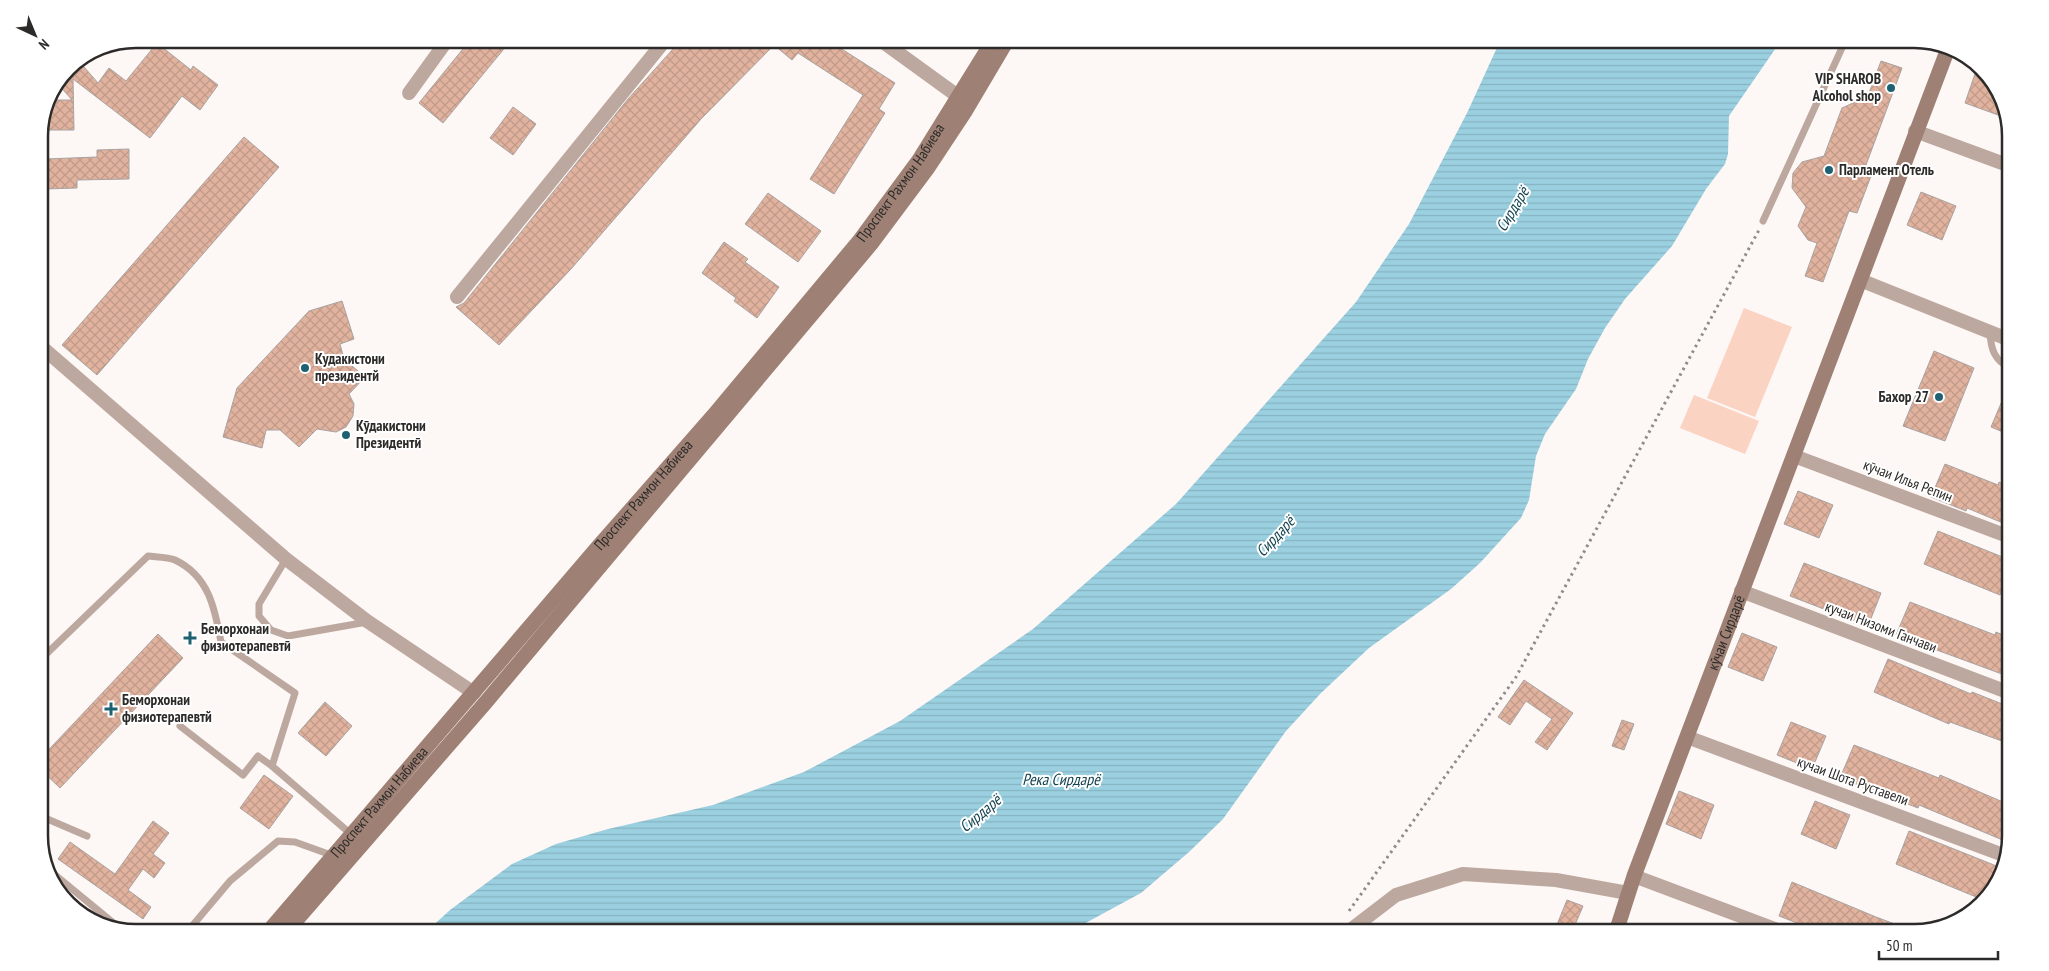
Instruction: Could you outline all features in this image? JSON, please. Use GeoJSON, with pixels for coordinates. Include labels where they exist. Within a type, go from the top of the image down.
{"type":"FeatureCollection","features":[{"type":"Feature","properties":{"kind":"main road","name":"Проспект Рахмон Набиева"},"geometry":{"type":"LineString","coordinates":[[275,924],[713,416],[860,240],[918,160],[989,48]]}},
{"type":"Feature","properties":{"kind":"main road","name":"Проспект Рахмон Набиева"},"geometry":{"type":"LineString","coordinates":[[293,924],[486,702],[871,244],[927,169],[966,110],[1003,48]]}},
{"type":"Feature","properties":{"kind":"main road","name":"кӯчаи Сирдарё"},"geometry":{"type":"LineString","coordinates":[[1618,924],[1628,892],[1688,737],[1741,591],[1946,54]]}},
{"type":"Feature","properties":{"kind":"street"},"geometry":{"type":"LineString","coordinates":[[409,92],[441,48]]}},
{"type":"Feature","properties":{"kind":"street"},"geometry":{"type":"LineString","coordinates":[[457,297],[659,48]]}},
{"type":"Feature","properties":{"kind":"street"},"geometry":{"type":"LineString","coordinates":[[891,48],[959,97]]}},
{"type":"Feature","properties":{"kind":"street"},"geometry":{"type":"LineString","coordinates":[[1915,131],[2001,163]]}},
{"type":"Feature","properties":{"kind":"street"},"geometry":{"type":"LineString","coordinates":[[1860,280],[2001,337]]}},
{"type":"Feature","properties":{"kind":"street"},"geometry":{"type":"LineString","coordinates":[[48,352],[286,559],[367,622],[474,693]]}},
{"type":"Feature","properties":{"kind":"street","name":"кӯчаи Илья Репин"},"geometry":{"type":"LineString","coordinates":[[1794,456],[2002,534]]}},
{"type":"Feature","properties":{"kind":"street","name":"кучаи Низоми Ганчави"},"geometry":{"type":"LineString","coordinates":[[1741,591],[2002,690]]}},
{"type":"Feature","properties":{"kind":"street","name":"кучаи Шота Руставели"},"geometry":{"type":"LineString","coordinates":[[1688,737],[2000,854]]}},
{"type":"Feature","properties":{"kind":"street"},"geometry":{"type":"LineString","coordinates":[[1360,924],[1396,895],[1464,874],[1556,880],[1628,892]]}},
{"type":"Feature","properties":{"kind":"street"},"geometry":{"type":"LineString","coordinates":[[1634,876],[1762,924]]}},
{"type":"Feature","properties":{"kind":"lane"},"geometry":{"type":"LineString","coordinates":[[1763,221],[1842,48]]}},
{"type":"Feature","properties":{"kind":"lane"},"geometry":{"type":"LineString","coordinates":[[1990,332],[1991,349],[2001,364]]}},
{"type":"Feature","properties":{"kind":"lane"},"geometry":{"type":"LineString","coordinates":[[48,653],[148,556],[175,560],[204,582],[215,612],[221,642],[295,693],[272,766]]}},
{"type":"Feature","properties":{"kind":"lane"},"geometry":{"type":"LineString","coordinates":[[286,559],[259,604],[259,616],[271,630],[288,636],[367,622]]}},
{"type":"Feature","properties":{"kind":"lane"},"geometry":{"type":"LineString","coordinates":[[180,726],[243,775],[258,756],[352,835]]}},
{"type":"Feature","properties":{"kind":"lane"},"geometry":{"type":"LineString","coordinates":[[48,819],[87,836]]}},
{"type":"Feature","properties":{"kind":"lane"},"geometry":{"type":"LineString","coordinates":[[194,924],[230,881],[278,841],[295,842],[334,856]]}},
{"type":"Feature","properties":{"kind":"lane"},"geometry":{"type":"LineString","coordinates":[[59,879],[108,919]]}},
{"type":"Feature","properties":{"kind":"path"},"geometry":{"type":"LineString","coordinates":[[1351,924],[1348,913],[1516,677],[1763,221]]}},
{"type":"Feature","properties":{"kind":"shaded area"},"geometry":{"type":"Polygon","coordinates":[[[1744,308],[1792,327],[1755,417],[1707,398],[1744,308]]]}},
{"type":"Feature","properties":{"kind":"shaded area"},"geometry":{"type":"Polygon","coordinates":[[[1694,395],[1759,421],[1745,454],[1680,428],[1694,395]]]}},
{"type":"Feature","properties":{"kind":"water","name":"Река Сирдарё"},"geometry":{"type":"Polygon","coordinates":[[[1497,48],[1776,48],[1729,116],[1728,154],[1725,164],[1706,189],[1672,246],[1625,299],[1605,328],[1588,359],[1576,389],[1545,434],[1536,456],[1529,500],[1521,518],[1480,563],[1451,589],[1369,648],[1321,693],[1286,731],[1223,819],[1189,852],[1141,893],[1084,924],[435,924],[450,910],[512,864],[556,844],[608,829],[713,805],[804,772],[900,721],[1033,629],[1176,504],[1356,302],[1409,224],[1467,113],[1497,48]]]}},
{"type":"Feature","properties":{"kind":"building"},"geometry":{"type":"Polygon","coordinates":[[[153,48],[163,48],[191,70],[193,66],[218,85],[200,110],[182,96],[150,138],[73,79],[74,130],[48,130],[50,112],[55,100],[72,100],[62,88],[77,69],[82,65],[98,83],[109,68],[126,81],[153,48]]]}},
{"type":"Feature","properties":{"kind":"building"},"geometry":{"type":"Polygon","coordinates":[[[464,48],[505,48],[443,123],[419,103],[464,48]]]}},
{"type":"Feature","properties":{"kind":"building"},"geometry":{"type":"Polygon","coordinates":[[[674,48],[771,48],[701,119],[571,269],[499,345],[456,307],[464,303],[628,99],[674,48]]]}},
{"type":"Feature","properties":{"kind":"building"},"geometry":{"type":"Polygon","coordinates":[[[778,48],[840,48],[895,83],[879,109],[885,113],[834,194],[810,179],[863,95],[798,53],[792,60],[778,48]]]}},
{"type":"Feature","properties":{"kind":"building","name":"Парламент Отель"},"geometry":{"type":"Polygon","coordinates":[[[1881,61],[1902,68],[1863,173],[1871,176],[1857,213],[1849,211],[1823,282],[1805,276],[1817,243],[1808,240],[1798,226],[1806,207],[1792,188],[1793,173],[1802,162],[1824,156],[1842,108],[1864,98],[1867,92],[1869,93],[1881,61]]]}},
{"type":"Feature","properties":{"kind":"building"},"geometry":{"type":"Polygon","coordinates":[[[1975,73],[1992,96],[1999,113],[1998,115],[1965,103],[1975,73]]]}},
{"type":"Feature","properties":{"kind":"building"},"geometry":{"type":"Polygon","coordinates":[[[513,107],[536,124],[513,155],[490,138],[513,107]]]}},
{"type":"Feature","properties":{"kind":"building"},"geometry":{"type":"Polygon","coordinates":[[[244,137],[279,167],[97,375],[62,345],[244,137]]]}},
{"type":"Feature","properties":{"kind":"building"},"geometry":{"type":"Polygon","coordinates":[[[129,149],[129,179],[77,180],[77,188],[48,189],[48,159],[97,157],[97,150],[129,149]]]}},
{"type":"Feature","properties":{"kind":"building"},"geometry":{"type":"Polygon","coordinates":[[[1921,192],[1956,206],[1942,240],[1907,225],[1921,192]]]}},
{"type":"Feature","properties":{"kind":"building"},"geometry":{"type":"Polygon","coordinates":[[[768,193],[821,231],[798,262],[745,224],[768,193]]]}},
{"type":"Feature","properties":{"kind":"building"},"geometry":{"type":"Polygon","coordinates":[[[724,242],[748,259],[745,262],[779,287],[757,318],[734,301],[736,298],[702,273],[724,242]]]}},
{"type":"Feature","properties":{"kind":"building","name":"Кудакистони президентй"},"geometry":{"type":"Polygon","coordinates":[[[342,301],[354,339],[340,344],[344,359],[365,377],[349,394],[354,404],[353,416],[346,427],[336,432],[317,429],[299,447],[280,430],[266,430],[262,448],[223,437],[237,388],[309,311],[342,301]]]}},
{"type":"Feature","properties":{"kind":"building","name":"Бахор 27"},"geometry":{"type":"Polygon","coordinates":[[[1934,351],[1974,368],[1945,441],[1903,426],[1934,351]]]}},
{"type":"Feature","properties":{"kind":"building"},"geometry":{"type":"Polygon","coordinates":[[[2001,402],[2001,431],[1991,427],[2001,402]]]}},
{"type":"Feature","properties":{"kind":"building"},"geometry":{"type":"Polygon","coordinates":[[[1945,464],[1998,485],[1999,482],[2002,483],[2002,522],[1967,508],[1966,511],[1931,497],[1945,464]]]}},
{"type":"Feature","properties":{"kind":"building"},"geometry":{"type":"Polygon","coordinates":[[[1798,491],[1833,505],[1819,538],[1784,524],[1798,491]]]}},
{"type":"Feature","properties":{"kind":"building"},"geometry":{"type":"Polygon","coordinates":[[[1938,531],[2002,557],[2002,591],[2000,595],[1924,564],[1938,531]]]}},
{"type":"Feature","properties":{"kind":"building"},"geometry":{"type":"Polygon","coordinates":[[[1804,563],[1881,593],[1868,626],[1790,596],[1804,563]]]}},
{"type":"Feature","properties":{"kind":"building"},"geometry":{"type":"Polygon","coordinates":[[[1910,602],[1995,635],[1996,632],[2002,634],[2002,674],[1896,635],[1910,602]]]}},
{"type":"Feature","properties":{"kind":"building"},"geometry":{"type":"Polygon","coordinates":[[[1742,633],[1777,647],[1763,681],[1728,667],[1742,633]]]}},
{"type":"Feature","properties":{"kind":"building","name":"Беморхонаи физиотерапевтй"},"geometry":{"type":"Polygon","coordinates":[[[158,634],[183,658],[60,788],[48,777],[48,750],[158,634]]]}},
{"type":"Feature","properties":{"kind":"building"},"geometry":{"type":"Polygon","coordinates":[[[1888,659],[1971,694],[1972,692],[2002,704],[2002,741],[1950,722],[1949,724],[1874,692],[1888,659]]]}},
{"type":"Feature","properties":{"kind":"building"},"geometry":{"type":"Polygon","coordinates":[[[1524,680],[1573,713],[1547,750],[1535,742],[1552,719],[1526,701],[1510,725],[1498,717],[1524,680]]]}},
{"type":"Feature","properties":{"kind":"building"},"geometry":{"type":"Polygon","coordinates":[[[325,702],[352,726],[326,756],[298,733],[325,702]]]}},
{"type":"Feature","properties":{"kind":"building"},"geometry":{"type":"Polygon","coordinates":[[[1622,720],[1634,724],[1624,750],[1612,746],[1622,720]]]}},
{"type":"Feature","properties":{"kind":"building"},"geometry":{"type":"Polygon","coordinates":[[[1791,722],[1826,736],[1812,769],[1777,755],[1791,722]]]}},
{"type":"Feature","properties":{"kind":"building"},"geometry":{"type":"Polygon","coordinates":[[[1854,745],[1939,778],[1940,775],[2002,802],[2002,840],[1919,805],[1918,808],[1840,778],[1854,745]]]}},
{"type":"Feature","properties":{"kind":"building"},"geometry":{"type":"Polygon","coordinates":[[[264,775],[293,796],[269,829],[240,808],[264,775]]]}},
{"type":"Feature","properties":{"kind":"building"},"geometry":{"type":"Polygon","coordinates":[[[1679,791],[1714,805],[1701,839],[1666,824],[1679,791]]]}},
{"type":"Feature","properties":{"kind":"building"},"geometry":{"type":"Polygon","coordinates":[[[1815,801],[1850,815],[1836,849],[1801,834],[1815,801]]]}},
{"type":"Feature","properties":{"kind":"building"},"geometry":{"type":"Polygon","coordinates":[[[153,821],[169,833],[153,854],[165,863],[154,878],[143,869],[128,890],[151,907],[143,919],[58,859],[70,842],[115,874],[153,821]]]}},
{"type":"Feature","properties":{"kind":"building"},"geometry":{"type":"Polygon","coordinates":[[[1909,831],[1996,866],[1990,880],[1977,897],[1896,864],[1909,831]]]}},
{"type":"Feature","properties":{"kind":"building"},"geometry":{"type":"Polygon","coordinates":[[[1792,882],[1895,924],[1800,924],[1779,916],[1792,882]]]}},
{"type":"Feature","properties":{"kind":"building"},"geometry":{"type":"Polygon","coordinates":[[[1567,900],[1583,906],[1575,924],[1557,924],[1567,900]]]}},
{"type":"Feature","properties":{"kind":"place","name":"VIP SHAROB Alcohol shop"},"geometry":{"type":"Point","coordinates":[1891,88]}},
{"type":"Feature","properties":{"kind":"place","name":"Парламент Отель"},"geometry":{"type":"Point","coordinates":[1829,170]}},
{"type":"Feature","properties":{"kind":"place","name":"Кудакистони президентй"},"geometry":{"type":"Point","coordinates":[305,368]}},
{"type":"Feature","properties":{"kind":"place","name":"Бахор 27"},"geometry":{"type":"Point","coordinates":[1939,397]}},
{"type":"Feature","properties":{"kind":"place","name":"Кӯдакистони Президентӣ"},"geometry":{"type":"Point","coordinates":[346,435]}},
{"type":"Feature","properties":{"kind":"place","name":"Беморхонаи физиотерапевтӣ"},"geometry":{"type":"Point","coordinates":[190,638]}},
{"type":"Feature","properties":{"kind":"place","name":"Беморхонаи физиотерапевтй"},"geometry":{"type":"Point","coordinates":[111,709]}},
{"type":"Feature","properties":{"kind":"water label","name":"Сирдарё"},"geometry":{"type":"Point","coordinates":[1512,209]}},
{"type":"Feature","properties":{"kind":"water label","name":"Сирдарё"},"geometry":{"type":"Point","coordinates":[1275,536]}},
{"type":"Feature","properties":{"kind":"water label","name":"Сирдарё"},"geometry":{"type":"Point","coordinates":[980,813]}}]}
